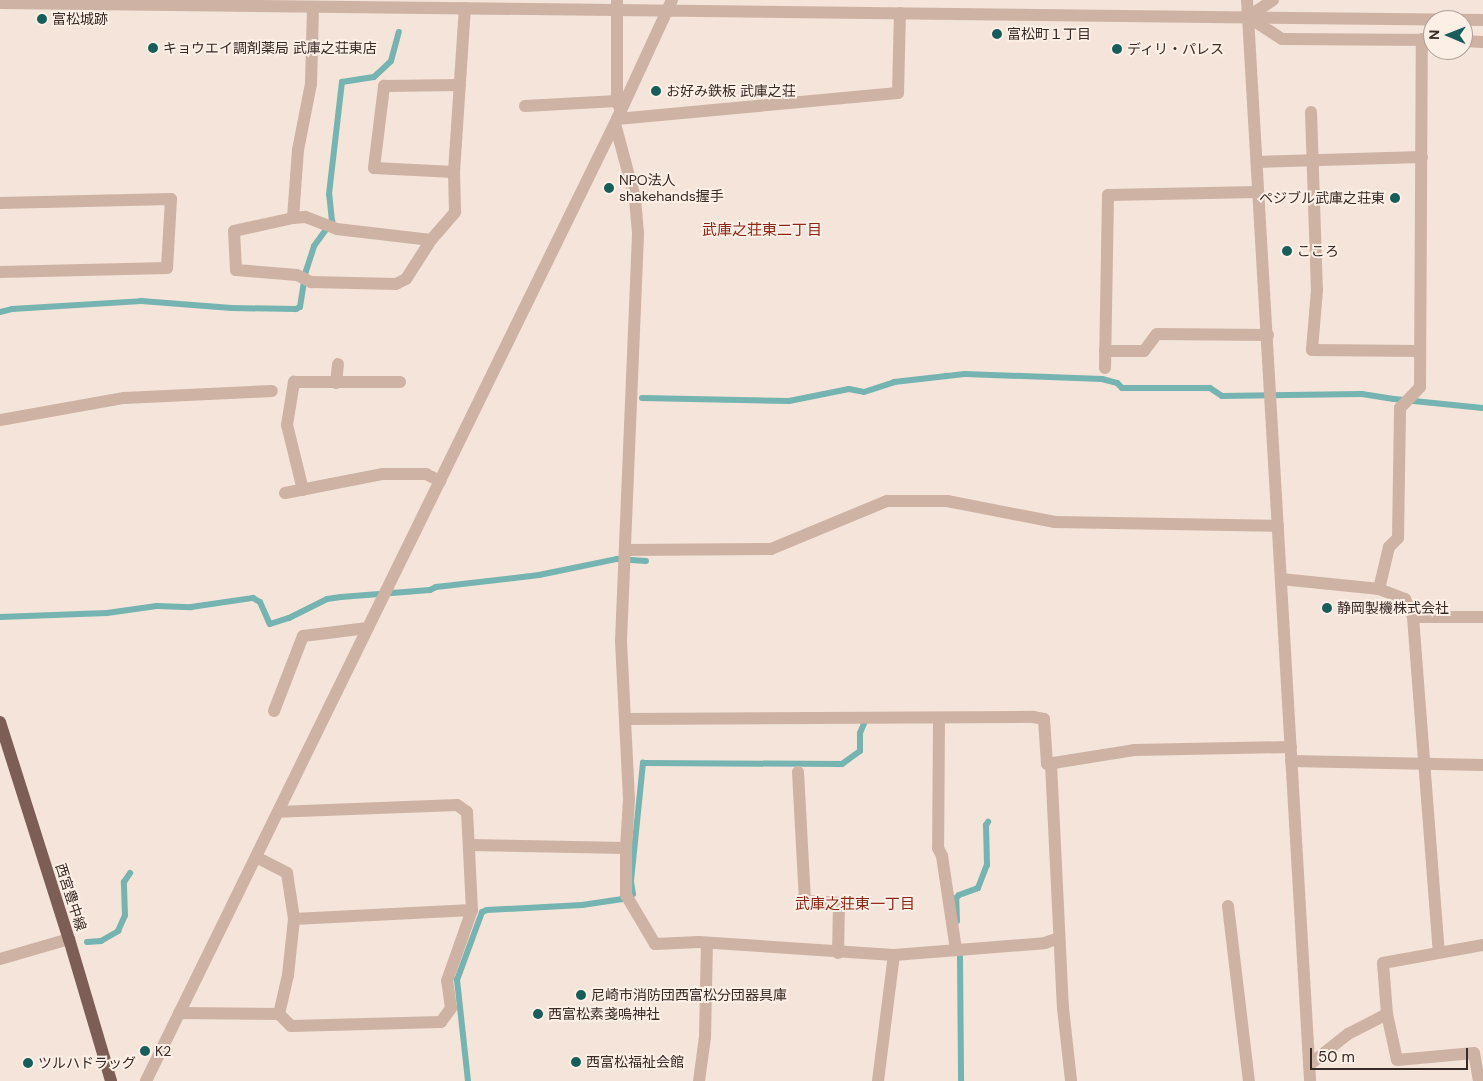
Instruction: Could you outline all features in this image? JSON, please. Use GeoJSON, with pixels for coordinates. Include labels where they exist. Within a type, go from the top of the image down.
{"type":"FeatureCollection","features":[{"type":"Feature","properties":{"kind":"main road","name":"西宮豊中線"},"geometry":{"type":"LineString","coordinates":[[0,722],[69,938],[111,1081]]}},
{"type":"Feature","properties":{"kind":"street"},"geometry":{"type":"LineString","coordinates":[[968,0],[968,14]]}},
{"type":"Feature","properties":{"kind":"street"},"geometry":{"type":"LineString","coordinates":[[1247,0],[1310,1081]]}},
{"type":"Feature","properties":{"kind":"street"},"geometry":{"type":"LineString","coordinates":[[1248,17],[1273,0]]}},
{"type":"Feature","properties":{"kind":"street"},"geometry":{"type":"LineString","coordinates":[[0,3],[275,3],[313,7],[398,4],[465,8],[617,5],[900,13],[1483,20]]}},
{"type":"Feature","properties":{"kind":"street"},"geometry":{"type":"LineString","coordinates":[[617,5],[618,114],[634,198],[638,233],[621,641],[627,719],[629,799],[626,848],[627,897],[655,944],[707,943],[838,953],[894,955],[1045,943],[1059,938]]}},
{"type":"Feature","properties":{"kind":"street"},"geometry":{"type":"LineString","coordinates":[[146,1081],[670,6]]}},
{"type":"Feature","properties":{"kind":"street"},"geometry":{"type":"LineString","coordinates":[[293,218],[298,150],[311,84],[313,7]]}},
{"type":"Feature","properties":{"kind":"street"},"geometry":{"type":"LineString","coordinates":[[431,240],[337,229],[305,217],[293,218],[234,231],[236,270],[296,275],[311,282],[396,284],[406,279],[431,240],[456,212],[454,172],[465,8]]}},
{"type":"Feature","properties":{"kind":"street"},"geometry":{"type":"LineString","coordinates":[[525,106],[618,114],[898,93],[900,13]]}},
{"type":"Feature","properties":{"kind":"street"},"geometry":{"type":"LineString","coordinates":[[1248,17],[1282,39],[1423,40]]}},
{"type":"Feature","properties":{"kind":"street"},"geometry":{"type":"LineString","coordinates":[[1379,589],[1389,547],[1398,538],[1400,408],[1420,387],[1422,157],[1427,60]]}},
{"type":"Feature","properties":{"kind":"street"},"geometry":{"type":"LineString","coordinates":[[454,172],[374,168],[384,86],[460,85]]}},
{"type":"Feature","properties":{"kind":"street"},"geometry":{"type":"LineString","coordinates":[[1311,112],[1318,290],[1312,350],[1420,351]]}},
{"type":"Feature","properties":{"kind":"street"},"geometry":{"type":"LineString","coordinates":[[1257,162],[1422,157]]}},
{"type":"Feature","properties":{"kind":"street"},"geometry":{"type":"LineString","coordinates":[[1105,368],[1108,195],[1258,192]]}},
{"type":"Feature","properties":{"kind":"street"},"geometry":{"type":"LineString","coordinates":[[0,203],[171,199],[167,268],[0,272]]}},
{"type":"Feature","properties":{"kind":"street"},"geometry":{"type":"LineString","coordinates":[[1105,351],[1144,351],[1157,334],[1268,335]]}},
{"type":"Feature","properties":{"kind":"street"},"geometry":{"type":"LineString","coordinates":[[336,383],[338,364]]}},
{"type":"Feature","properties":{"kind":"street"},"geometry":{"type":"LineString","coordinates":[[303,490],[287,425],[294,382],[400,382]]}},
{"type":"Feature","properties":{"kind":"street"},"geometry":{"type":"LineString","coordinates":[[0,420],[124,398],[272,391]]}},
{"type":"Feature","properties":{"kind":"street"},"geometry":{"type":"LineString","coordinates":[[285,493],[383,474],[426,474],[440,481]]}},
{"type":"Feature","properties":{"kind":"street"},"geometry":{"type":"LineString","coordinates":[[624,550],[771,549],[887,502],[947,501],[1055,522],[1278,526]]}},
{"type":"Feature","properties":{"kind":"street"},"geometry":{"type":"LineString","coordinates":[[1281,579],[1379,589],[1405,599],[1414,617],[1439,952]]}},
{"type":"Feature","properties":{"kind":"street"},"geometry":{"type":"LineString","coordinates":[[1414,617],[1483,618]]}},
{"type":"Feature","properties":{"kind":"street"},"geometry":{"type":"LineString","coordinates":[[274,711],[303,636],[368,628]]}},
{"type":"Feature","properties":{"kind":"street"},"geometry":{"type":"LineString","coordinates":[[939,718],[938,848],[942,856],[956,950]]}},
{"type":"Feature","properties":{"kind":"street"},"geometry":{"type":"LineString","coordinates":[[627,719],[1044,719],[1047,764],[1134,750],[1291,747]]}},
{"type":"Feature","properties":{"kind":"street"},"geometry":{"type":"LineString","coordinates":[[1292,761],[1424,762],[1483,765]]}},
{"type":"Feature","properties":{"kind":"street"},"geometry":{"type":"LineString","coordinates":[[1051,764],[1059,938],[1071,1081]]}},
{"type":"Feature","properties":{"kind":"street"},"geometry":{"type":"LineString","coordinates":[[798,772],[804,901],[839,903],[838,953]]}},
{"type":"Feature","properties":{"kind":"street"},"geometry":{"type":"LineString","coordinates":[[179,1013],[279,1014],[291,1026],[441,1022],[451,1008],[447,981],[472,910],[467,812],[457,805],[278,812]]}},
{"type":"Feature","properties":{"kind":"street"},"geometry":{"type":"LineString","coordinates":[[470,845],[626,848]]}},
{"type":"Feature","properties":{"kind":"street"},"geometry":{"type":"LineString","coordinates":[[256,857],[288,873],[294,919],[288,975],[279,1014]]}},
{"type":"Feature","properties":{"kind":"street"},"geometry":{"type":"LineString","coordinates":[[1228,906],[1249,1081]]}},
{"type":"Feature","properties":{"kind":"street"},"geometry":{"type":"LineString","coordinates":[[294,919],[472,910]]}},
{"type":"Feature","properties":{"kind":"street"},"geometry":{"type":"LineString","coordinates":[[0,959],[69,938]]}},
{"type":"Feature","properties":{"kind":"street"},"geometry":{"type":"LineString","coordinates":[[699,1081],[705,1036],[707,943]]}},
{"type":"Feature","properties":{"kind":"street"},"geometry":{"type":"LineString","coordinates":[[1479,1081],[1474,1053],[1397,1060],[1387,1014],[1383,963],[1483,945]]}},
{"type":"Feature","properties":{"kind":"street"},"geometry":{"type":"LineString","coordinates":[[878,1081],[894,955]]}},
{"type":"Feature","properties":{"kind":"street"},"geometry":{"type":"LineString","coordinates":[[1310,1065],[1348,1034],[1387,1014]]}},
{"type":"Feature","properties":{"kind":"waterway"},"geometry":{"type":"LineString","coordinates":[[0,312],[12,309],[141,301],[232,308],[296,309],[300,307],[306,271],[314,246],[332,221],[329,194],[342,82],[374,77],[391,61],[399,32]]}},
{"type":"Feature","properties":{"kind":"waterway"},"geometry":{"type":"LineString","coordinates":[[642,398],[789,401],[849,389],[864,392],[894,382],[965,374],[1102,379],[1117,383],[1122,388],[1210,388],[1222,396],[1362,394],[1483,408]]}},
{"type":"Feature","properties":{"kind":"waterway"},"geometry":{"type":"LineString","coordinates":[[0,617],[107,613],[157,606],[191,607],[253,598],[260,602],[270,624],[289,618],[327,599],[430,590],[436,587],[539,575],[617,559],[646,561]]}},
{"type":"Feature","properties":{"kind":"waterway"},"geometry":{"type":"LineString","coordinates":[[468,1081],[457,980],[482,912],[487,910],[582,905],[623,899],[633,894],[631,881],[643,763],[842,764],[860,751],[860,733],[866,719],[869,719]]}},
{"type":"Feature","properties":{"kind":"waterway"},"geometry":{"type":"LineString","coordinates":[[957,921],[956,898],[978,888],[987,865],[986,825],[988,822]]}},
{"type":"Feature","properties":{"kind":"waterway"},"geometry":{"type":"LineString","coordinates":[[87,942],[101,941],[118,931],[125,915],[124,882],[130,873]]}},
{"type":"Feature","properties":{"kind":"waterway"},"geometry":{"type":"LineString","coordinates":[[960,957],[961,1081]]}},
{"type":"Feature","properties":{"kind":"place","name":"富松城跡"},"geometry":{"type":"Point","coordinates":[42,19]}},
{"type":"Feature","properties":{"kind":"place","name":"富松町１丁目"},"geometry":{"type":"Point","coordinates":[997,34]}},
{"type":"Feature","properties":{"kind":"place","name":"キョウエイ調剤薬局 武庫之荘東店"},"geometry":{"type":"Point","coordinates":[153,48]}},
{"type":"Feature","properties":{"kind":"place","name":"ディリ・パレス"},"geometry":{"type":"Point","coordinates":[1117,49]}},
{"type":"Feature","properties":{"kind":"place","name":"お好み鉄板 武庫之荘"},"geometry":{"type":"Point","coordinates":[656,91]}},
{"type":"Feature","properties":{"kind":"place","name":"NPO法人 shakehands握手"},"geometry":{"type":"Point","coordinates":[609,188]}},
{"type":"Feature","properties":{"kind":"place","name":"ペジブル武庫之荘東"},"geometry":{"type":"Point","coordinates":[1395,198]}},
{"type":"Feature","properties":{"kind":"place","name":"こころ"},"geometry":{"type":"Point","coordinates":[1287,251]}},
{"type":"Feature","properties":{"kind":"place","name":"静岡製機株式会社"},"geometry":{"type":"Point","coordinates":[1327,608]}},
{"type":"Feature","properties":{"kind":"place","name":"尼崎市消防団西富松分団器具庫"},"geometry":{"type":"Point","coordinates":[581,995]}},
{"type":"Feature","properties":{"kind":"place","name":"西富松素戔嗚神社"},"geometry":{"type":"Point","coordinates":[538,1014]}},
{"type":"Feature","properties":{"kind":"place","name":"K2"},"geometry":{"type":"Point","coordinates":[145,1051]}},
{"type":"Feature","properties":{"kind":"place","name":"西富松福祉会館"},"geometry":{"type":"Point","coordinates":[576,1062]}},
{"type":"Feature","properties":{"kind":"place","name":"ツルハドラッグ"},"geometry":{"type":"Point","coordinates":[28,1063]}},
{"type":"Feature","properties":{"kind":"district","name":"武庫之荘東二丁目"},"geometry":{"type":"Point","coordinates":[762,231]}},
{"type":"Feature","properties":{"kind":"district","name":"武庫之荘東一丁目"},"geometry":{"type":"Point","coordinates":[855,905]}}]}
